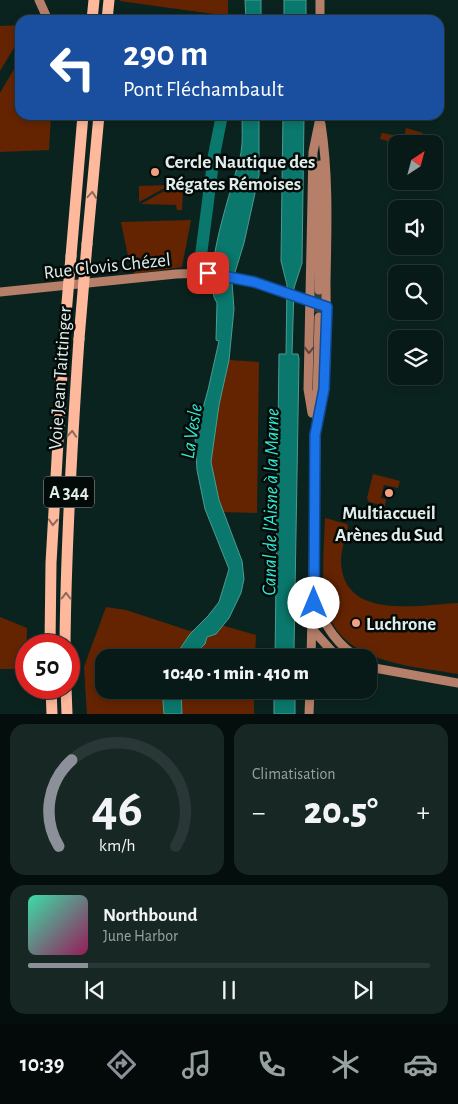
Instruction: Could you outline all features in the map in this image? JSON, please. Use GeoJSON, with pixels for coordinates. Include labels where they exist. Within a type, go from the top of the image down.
{"type":"FeatureCollection","features":[{"type":"Feature","properties":{"kind":"highway"},"geometry":{"type":"LineString","coordinates":[[92,15],[94,0]]}},
{"type":"Feature","properties":{"kind":"highway"},"geometry":{"type":"LineString","coordinates":[[108,15],[109,0]]}},
{"type":"Feature","properties":{"kind":"highway"},"geometry":{"type":"LineString","coordinates":[[76,120],[79,150]]}},
{"type":"Feature","properties":{"kind":"highway","name":"Voie Jean Taittinger"},"geometry":{"type":"LineString","coordinates":[[50,634],[54,485],[82,120]]}},
{"type":"Feature","properties":{"kind":"highway","name":"Voie Jean Taittinger"},"geometry":{"type":"LineString","coordinates":[[65,634],[70,458],[99,120]]}},
{"type":"Feature","properties":{"kind":"highway"},"geometry":{"type":"LineString","coordinates":[[51,699],[52,714]]}},
{"type":"Feature","properties":{"kind":"highway"},"geometry":{"type":"LineString","coordinates":[[67,699],[68,714]]}},
{"type":"Feature","properties":{"kind":"street"},"geometry":{"type":"LineString","coordinates":[[39,0],[46,15]]}},
{"type":"Feature","properties":{"kind":"street"},"geometry":{"type":"LineString","coordinates":[[320,0],[320,15]]}},
{"type":"Feature","properties":{"kind":"street"},"geometry":{"type":"LineString","coordinates":[[315,435],[308,389],[308,300],[313,152],[319,120]]}},
{"type":"Feature","properties":{"kind":"street"},"geometry":{"type":"LineString","coordinates":[[319,290],[320,120]]}},
{"type":"Feature","properties":{"kind":"street"},"geometry":{"type":"LineString","coordinates":[[315,435],[324,389],[327,307],[325,152],[320,120]]}},
{"type":"Feature","properties":{"kind":"street","name":"Rue Clovis Chézel"},"geometry":{"type":"LineString","coordinates":[[0,292],[166,275],[208,273],[254,282],[327,307]]}},
{"type":"Feature","properties":{"kind":"street"},"geometry":{"type":"LineString","coordinates":[[311,649],[314,603],[315,435],[319,317]]}},
{"type":"Feature","properties":{"kind":"street"},"geometry":{"type":"LineString","coordinates":[[314,603],[332,634],[345,649]]}},
{"type":"Feature","properties":{"kind":"street"},"geometry":{"type":"LineString","coordinates":[[312,629],[330,649]]}},
{"type":"Feature","properties":{"kind":"street"},"geometry":{"type":"LineString","coordinates":[[377,667],[458,683]]}},
{"type":"Feature","properties":{"kind":"street"},"geometry":{"type":"LineString","coordinates":[[309,714],[310,699]]}},
{"type":"Feature","properties":{"kind":"shaded area"},"geometry":{"type":"Polygon","coordinates":[[[228,0],[228,15],[221,15],[120,1],[228,0]]]}},
{"type":"Feature","properties":{"kind":"shaded area"},"geometry":{"type":"Polygon","coordinates":[[[245,0],[261,0],[261,15],[246,15],[245,0]]]}},
{"type":"Feature","properties":{"kind":"shaded area"},"geometry":{"type":"Polygon","coordinates":[[[284,0],[306,0],[306,15],[284,15],[284,0]]]}},
{"type":"Feature","properties":{"kind":"shaded area"},"geometry":{"type":"Polygon","coordinates":[[[15,25],[15,46],[0,71],[0,26],[15,25]]]}},
{"type":"Feature","properties":{"kind":"shaded area"},"geometry":{"type":"Polygon","coordinates":[[[15,68],[15,120],[51,120],[49,150],[0,152],[0,93],[15,68]]]}},
{"type":"Feature","properties":{"kind":"shaded area"},"geometry":{"type":"Polygon","coordinates":[[[242,120],[259,120],[259,175],[244,243],[232,282],[234,309],[229,360],[219,405],[211,462],[219,500],[242,561],[244,579],[241,593],[229,618],[216,634],[207,637],[205,644],[200,649],[180,649],[190,634],[219,602],[229,569],[205,509],[197,470],[195,437],[219,341],[216,340],[217,303],[213,291],[212,273],[215,253],[241,153],[242,120]]]}},
{"type":"Feature","properties":{"kind":"shaded area"},"geometry":{"type":"Polygon","coordinates":[[[283,120],[304,120],[302,263],[294,288],[292,354],[298,354],[299,359],[294,649],[275,649],[279,354],[286,354],[287,285],[281,261],[283,120]]]}},
{"type":"Feature","properties":{"kind":"shaded area"},"geometry":{"type":"Polygon","coordinates":[[[406,128],[423,133],[422,135],[404,135],[406,128]]]}},
{"type":"Feature","properties":{"kind":"shaded area"},"geometry":{"type":"Polygon","coordinates":[[[382,133],[393,135],[388,135],[388,141],[380,139],[382,133]]]}},
{"type":"Feature","properties":{"kind":"shaded area"},"geometry":{"type":"Polygon","coordinates":[[[170,185],[139,202],[139,186],[170,185]]]}},
{"type":"Feature","properties":{"kind":"shaded area"},"geometry":{"type":"Polygon","coordinates":[[[175,185],[183,185],[182,210],[177,210],[176,205],[141,204],[175,185]]]}},
{"type":"Feature","properties":{"kind":"shaded area"},"geometry":{"type":"Polygon","coordinates":[[[191,220],[182,267],[134,274],[133,261],[129,261],[121,222],[191,220]]]}},
{"type":"Feature","properties":{"kind":"shaded area"},"geometry":{"type":"Polygon","coordinates":[[[229,360],[259,362],[257,513],[222,512],[212,475],[211,451],[217,412],[229,360]]]}},
{"type":"Feature","properties":{"kind":"shaded area"},"geometry":{"type":"Polygon","coordinates":[[[373,474],[400,481],[398,488],[384,485],[381,498],[386,499],[385,506],[369,502],[367,498],[373,474]]]}},
{"type":"Feature","properties":{"kind":"shaded area"},"geometry":{"type":"Polygon","coordinates":[[[325,518],[347,524],[341,560],[344,579],[354,593],[368,601],[385,605],[423,606],[458,603],[458,674],[395,663],[377,658],[377,649],[356,648],[341,635],[330,618],[324,595],[325,518]]]}},
{"type":"Feature","properties":{"kind":"shaded area"},"geometry":{"type":"Polygon","coordinates":[[[106,607],[126,610],[190,631],[195,629],[204,620],[256,635],[255,649],[95,649],[95,699],[254,699],[254,714],[87,714],[84,667],[106,607]]]}},
{"type":"Feature","properties":{"kind":"shaded area"},"geometry":{"type":"Polygon","coordinates":[[[0,617],[27,628],[27,634],[15,634],[15,669],[0,669],[0,617]]]}},
{"type":"Feature","properties":{"kind":"shaded area"},"geometry":{"type":"Polygon","coordinates":[[[163,699],[181,699],[182,714],[164,714],[163,699]]]}},
{"type":"Feature","properties":{"kind":"shaded area"},"geometry":{"type":"Polygon","coordinates":[[[274,699],[295,699],[295,714],[274,714],[274,699]]]}},
{"type":"Feature","properties":{"kind":"waterway","name":"La Vesle"},"geometry":{"type":"LineString","coordinates":[[200,263],[214,155],[221,120]]}},
{"type":"Feature","properties":{"kind":"tunnel"},"geometry":{"type":"LineString","coordinates":[[319,290],[319,317]]}},
{"type":"Feature","properties":{"kind":"place","name":"Cercle Nautique des Régates Rémoises"},"geometry":{"type":"Point","coordinates":[155,172]}},
{"type":"Feature","properties":{"kind":"place","name":"Multiaccueil Arènes du Sud"},"geometry":{"type":"Point","coordinates":[389,493]}},
{"type":"Feature","properties":{"kind":"place","name":"Luchrone"},"geometry":{"type":"Point","coordinates":[356,623]}},
{"type":"Feature","properties":{"kind":"route"},"geometry":{"type":"LineString","coordinates":[[208,273],[254,282],[327,307],[324,389],[315,435],[313,509],[314,603]]}},
{"type":"Feature","properties":{"kind":"water label","name":"Canal de l'Aisne à la Marne"},"geometry":{"type":"Point","coordinates":[270,502]}}]}
